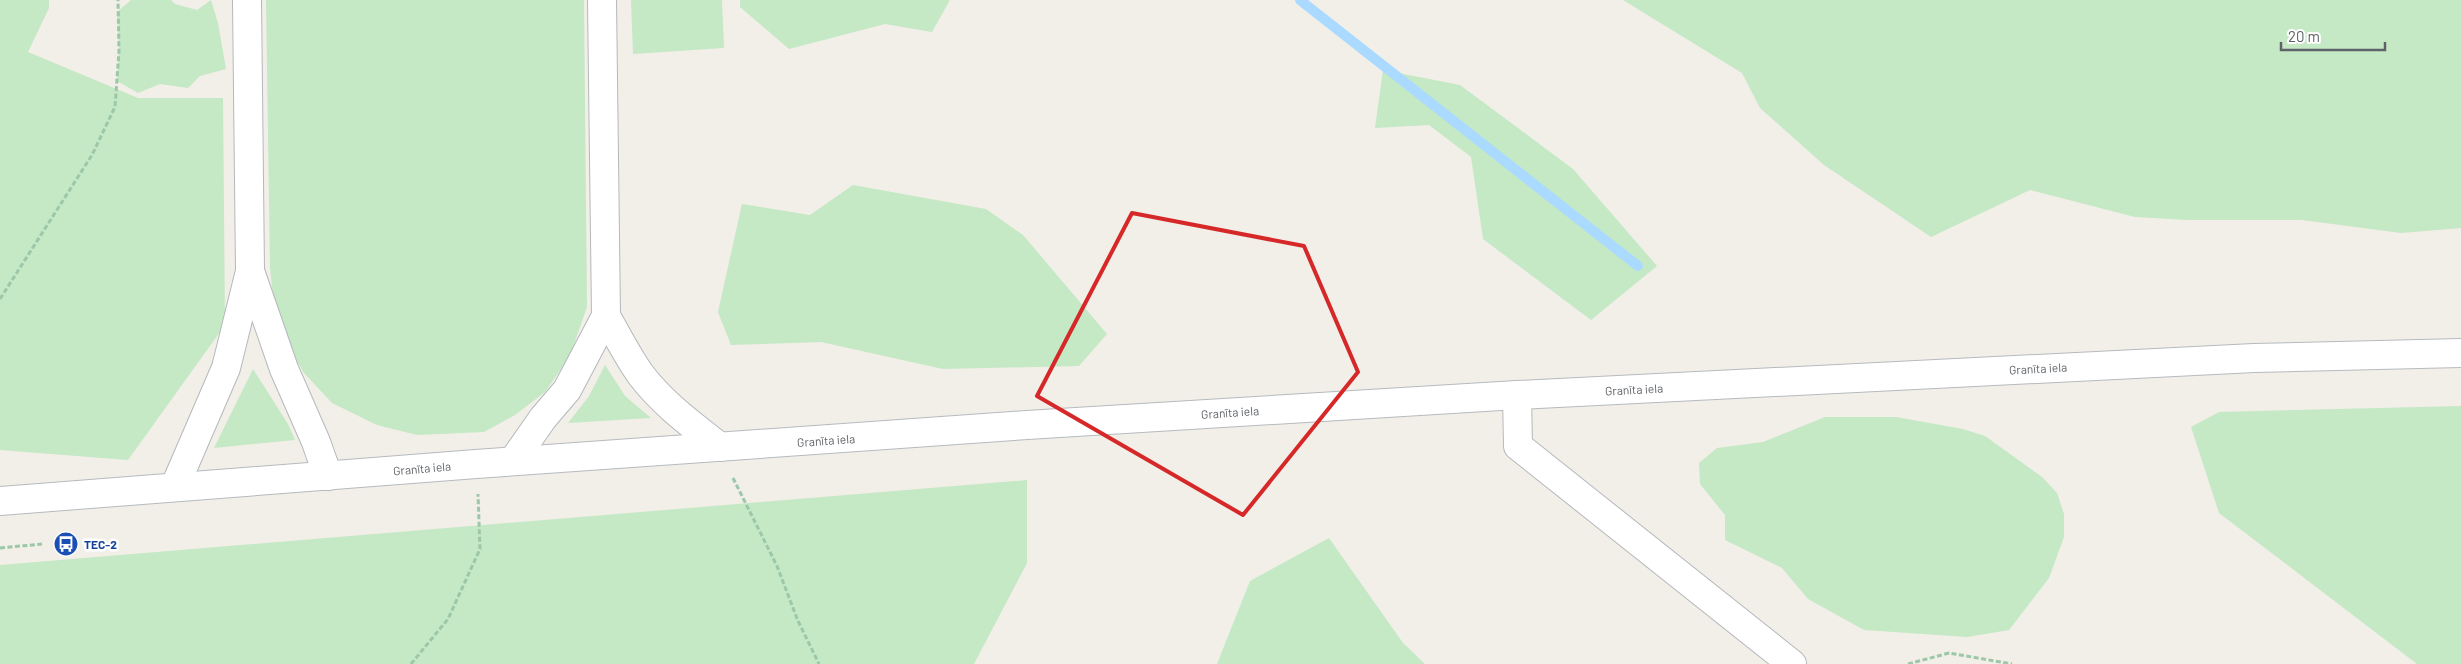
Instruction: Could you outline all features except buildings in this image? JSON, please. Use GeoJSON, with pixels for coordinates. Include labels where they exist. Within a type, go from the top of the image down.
{"type":"FeatureCollection","features":[{"type":"Feature","properties":{"kind":"main road"},"geometry":{"type":"LineString","coordinates":[[175,486],[226,368],[250,271],[247,0]]}},
{"type":"Feature","properties":{"kind":"main road"},"geometry":{"type":"LineString","coordinates":[[513,461],[543,418],[567,390],[606,316],[602,0]]}},
{"type":"Feature","properties":{"kind":"main road"},"geometry":{"type":"LineString","coordinates":[[250,271],[284,369],[316,442],[328,476]]}},
{"type":"Feature","properties":{"kind":"main road"},"geometry":{"type":"LineString","coordinates":[[606,316],[640,374],[677,414],[720,447]]}},
{"type":"Feature","properties":{"kind":"main road","name":"Granīta iela"},"geometry":{"type":"LineString","coordinates":[[0,501],[175,486],[1027,425],[1517,395],[2254,358],[2461,353]]}},
{"type":"Feature","properties":{"kind":"main road"},"geometry":{"type":"LineString","coordinates":[[1517,395],[1518,446],[1792,664]]}},
{"type":"Feature","properties":{"kind":"path"},"geometry":{"type":"LineString","coordinates":[[0,299],[92,156],[115,107],[119,51],[118,0]]}},
{"type":"Feature","properties":{"kind":"path"},"geometry":{"type":"LineString","coordinates":[[720,447],[777,566],[798,621],[819,664]]}},
{"type":"Feature","properties":{"kind":"path"},"geometry":{"type":"LineString","coordinates":[[411,664],[448,619],[480,549],[476,464]]}},
{"type":"Feature","properties":{"kind":"path"},"geometry":{"type":"LineString","coordinates":[[0,548],[42,544]]}},
{"type":"Feature","properties":{"kind":"path"},"geometry":{"type":"LineString","coordinates":[[1908,664],[1949,652],[2012,664]]}},
{"type":"Feature","properties":{"kind":"highlighted area"},"geometry":{"type":"Polygon","coordinates":[[[1132,213],[1304,246],[1358,372],[1243,515],[1037,396],[1132,213]]]}},
{"type":"Feature","properties":{"kind":"green space"},"geometry":{"type":"Polygon","coordinates":[[[0,0],[49,0],[49,8],[28,52],[138,98],[223,98],[225,325],[128,460],[0,450],[0,0]]]}},
{"type":"Feature","properties":{"kind":"green space"},"geometry":{"type":"Polygon","coordinates":[[[131,0],[171,0],[175,4],[197,10],[211,0],[218,23],[226,69],[200,76],[188,88],[160,84],[138,93],[117,81],[119,47],[117,12],[131,0]]]}},
{"type":"Feature","properties":{"kind":"green space"},"geometry":{"type":"Polygon","coordinates":[[[266,0],[584,0],[587,307],[570,356],[545,392],[515,415],[484,432],[417,435],[377,425],[332,403],[304,373],[289,347],[275,315],[270,268],[266,0]]]}},
{"type":"Feature","properties":{"kind":"green space"},"geometry":{"type":"Polygon","coordinates":[[[631,0],[722,0],[724,48],[633,54],[631,0]]]}},
{"type":"Feature","properties":{"kind":"green space"},"geometry":{"type":"Polygon","coordinates":[[[740,0],[950,0],[932,32],[885,24],[789,49],[740,7],[740,0]]]}},
{"type":"Feature","properties":{"kind":"green space"},"geometry":{"type":"Polygon","coordinates":[[[1623,0],[2461,0],[2461,228],[2401,233],[2302,220],[2189,220],[2135,217],[2030,190],[1931,237],[1824,165],[1760,108],[1742,73],[1623,0]]]}},
{"type":"Feature","properties":{"kind":"green space"},"geometry":{"type":"Polygon","coordinates":[[[1383,70],[1460,85],[1573,169],[1657,266],[1591,320],[1483,239],[1471,157],[1429,125],[1375,128],[1383,70]]]}},
{"type":"Feature","properties":{"kind":"green space"},"geometry":{"type":"Polygon","coordinates":[[[853,185],[986,209],[1023,235],[1107,334],[1079,366],[943,369],[821,342],[731,345],[718,312],[742,204],[810,215],[853,185]]]}},
{"type":"Feature","properties":{"kind":"green space"},"geometry":{"type":"Polygon","coordinates":[[[605,365],[625,396],[651,418],[568,423],[589,396],[605,365]]]}},
{"type":"Feature","properties":{"kind":"green space"},"geometry":{"type":"Polygon","coordinates":[[[253,369],[288,424],[295,440],[214,448],[253,369]]]}},
{"type":"Feature","properties":{"kind":"green space"},"geometry":{"type":"Polygon","coordinates":[[[2461,406],[2461,664],[2417,664],[2219,513],[2191,427],[2219,412],[2461,406]]]}},
{"type":"Feature","properties":{"kind":"green space"},"geometry":{"type":"Polygon","coordinates":[[[1825,417],[1896,417],[1963,429],[1985,436],[2042,477],[2057,493],[2064,514],[2064,537],[2049,578],[2009,630],[1967,637],[1864,630],[1808,599],[1782,568],[1725,540],[1725,515],[1700,484],[1699,463],[1717,448],[1763,442],[1825,417]]]}},
{"type":"Feature","properties":{"kind":"green space"},"geometry":{"type":"Polygon","coordinates":[[[1027,480],[1027,563],[974,664],[0,664],[0,565],[1027,480]]]}},
{"type":"Feature","properties":{"kind":"green space"},"geometry":{"type":"Polygon","coordinates":[[[1329,538],[1403,643],[1425,664],[1217,664],[1250,581],[1329,538]]]}},
{"type":"Feature","properties":{"kind":"waterway"},"geometry":{"type":"LineString","coordinates":[[1300,0],[1638,266]]}},
{"type":"Feature","properties":{"kind":"place","name":"TEC-2"},"geometry":{"type":"Point","coordinates":[66,544]}}]}
